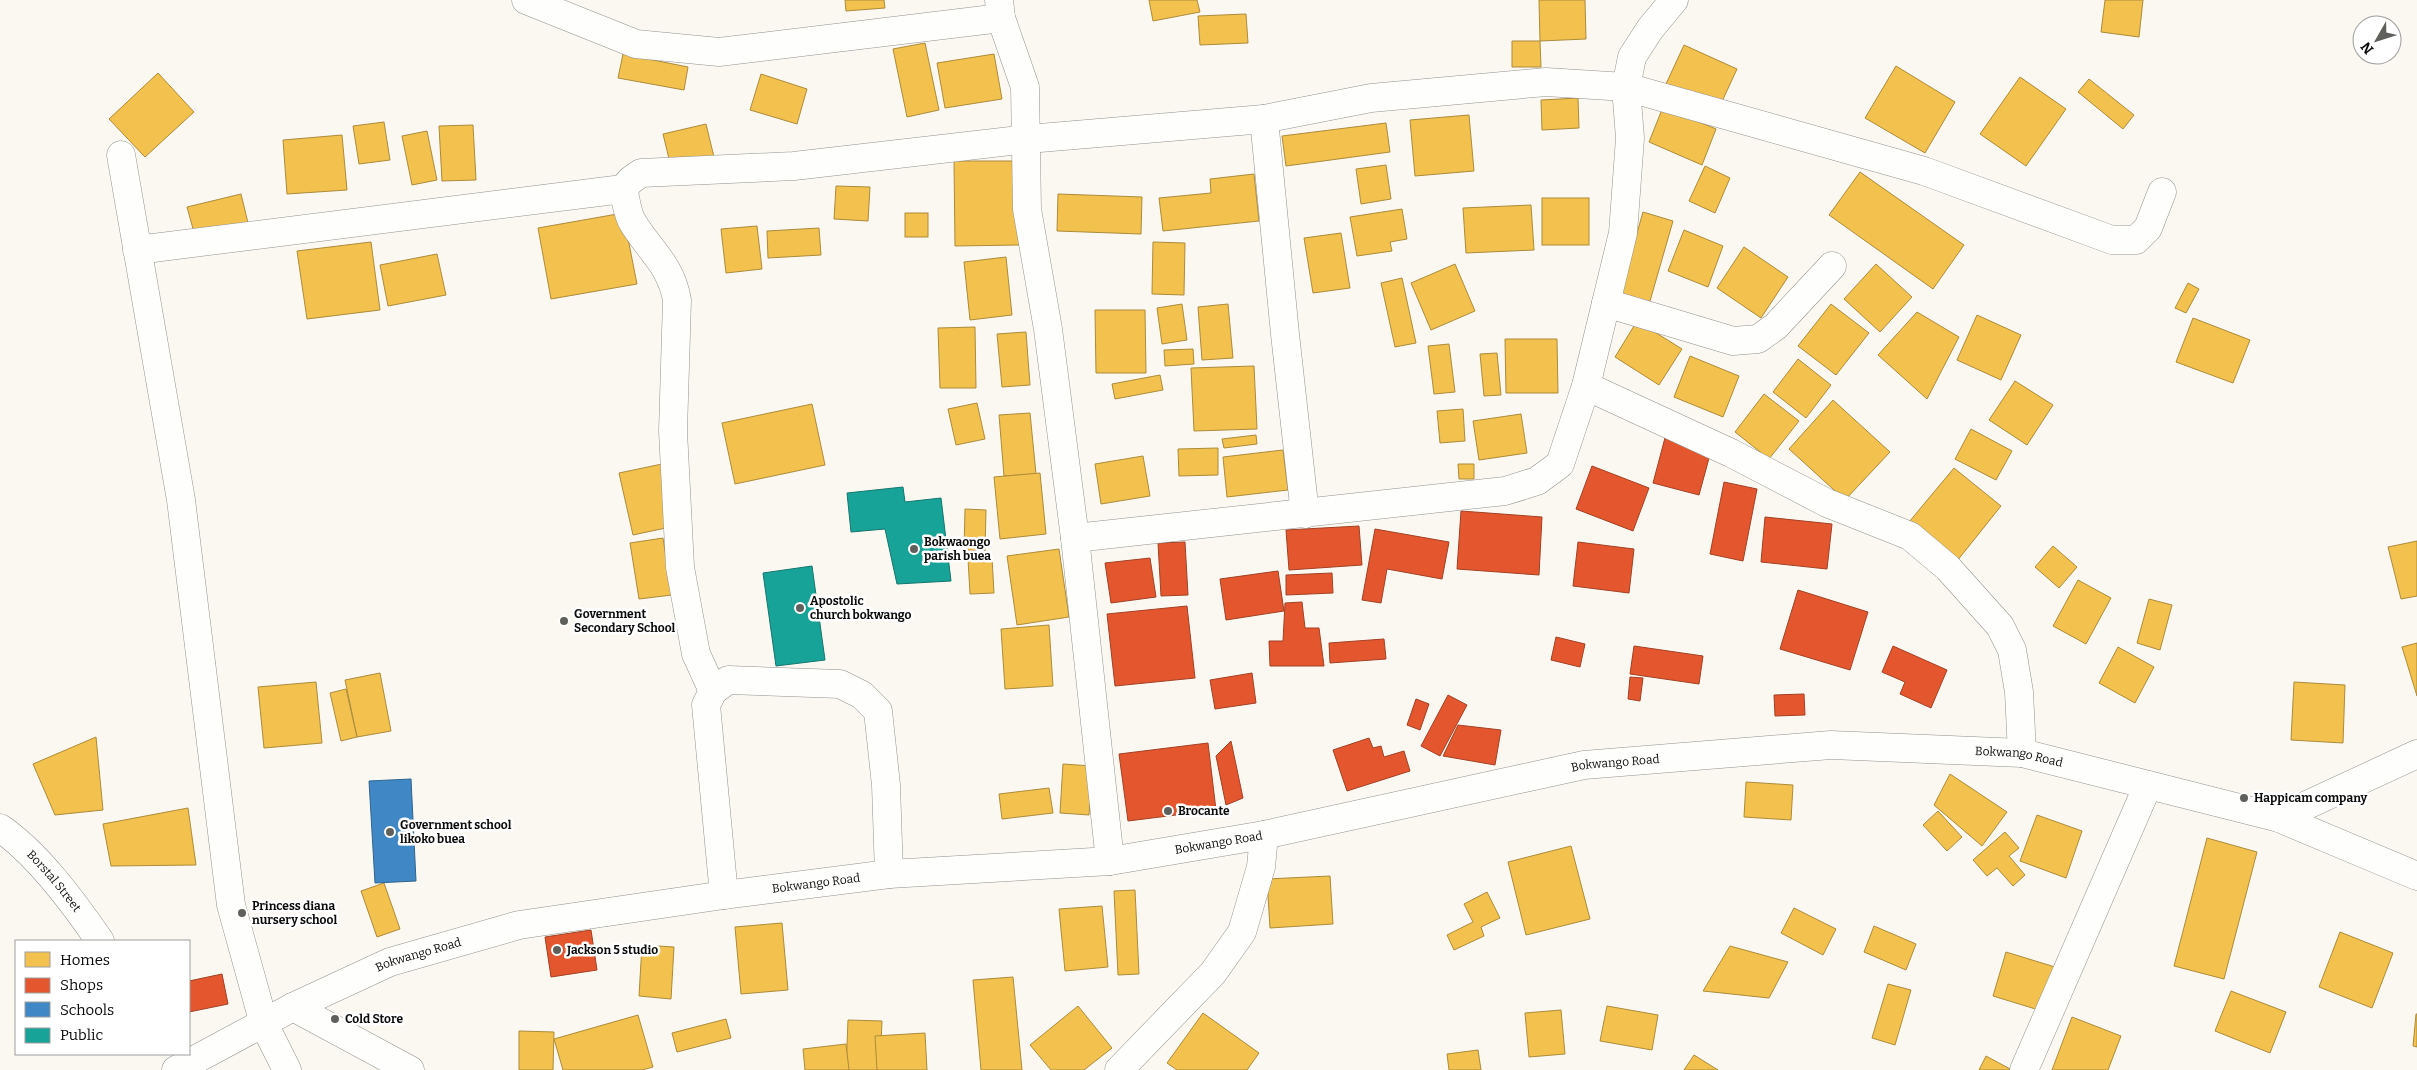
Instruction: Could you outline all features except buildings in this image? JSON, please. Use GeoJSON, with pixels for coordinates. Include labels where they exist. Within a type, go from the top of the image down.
{"type":"FeatureCollection","features":[{"type":"Feature","properties":{"kind":"street"},"geometry":{"type":"LineString","coordinates":[[526,0],[636,44],[720,52],[1000,9],[1026,87],[1028,139],[1027,209],[1048,329],[1075,538],[1110,861]]}},
{"type":"Feature","properties":{"kind":"street"},"geometry":{"type":"LineString","coordinates":[[1075,538],[1505,491],[1537,480],[1560,464],[1586,386],[1623,234],[1630,138],[1626,87],[1632,57],[1650,28],[1674,0]]}},
{"type":"Feature","properties":{"kind":"street"},"geometry":{"type":"LineString","coordinates":[[138,250],[623,189],[641,173],[794,166],[1028,139],[1264,119],[1371,98],[1546,82],[1626,87],[1924,171],[2112,240],[2136,240],[2148,228],[2162,192]]}},
{"type":"Feature","properties":{"kind":"street"},"geometry":{"type":"LineString","coordinates":[[1264,119],[1305,514]]}},
{"type":"Feature","properties":{"kind":"street"},"geometry":{"type":"LineString","coordinates":[[121,155],[181,500],[231,904],[264,1024],[287,1070]]}},
{"type":"Feature","properties":{"kind":"street"},"geometry":{"type":"LineString","coordinates":[[623,189],[631,222],[664,263],[674,282],[677,300],[673,431],[680,567],[696,654],[713,691]]}},
{"type":"Feature","properties":{"kind":"street"},"geometry":{"type":"LineString","coordinates":[[1606,303],[1733,341],[1758,339],[1776,326],[1832,266]]}},
{"type":"Feature","properties":{"kind":"street"},"geometry":{"type":"LineString","coordinates":[[1586,386],[1730,453],[1827,503],[1910,536],[1948,568],[2000,626],[2012,650],[2018,692],[2022,753]]}},
{"type":"Feature","properties":{"kind":"street"},"geometry":{"type":"LineString","coordinates":[[724,895],[706,705],[713,691],[728,680],[840,684],[862,695],[878,711],[886,785],[889,874]]}},
{"type":"Feature","properties":{"kind":"street","name":"Bokwango Road"},"geometry":{"type":"LineString","coordinates":[[182,1062],[390,962],[519,925],[724,895],[889,874],[1110,861],[1264,835],[1584,764],[1830,745],[2022,753],[2279,818],[2417,876]]}},
{"type":"Feature","properties":{"kind":"street"},"geometry":{"type":"LineString","coordinates":[[2279,818],[2417,754]]}},
{"type":"Feature","properties":{"kind":"street"},"geometry":{"type":"LineString","coordinates":[[2024,1070],[2148,785]]}},
{"type":"Feature","properties":{"kind":"street","name":"Borstal Street"},"geometry":{"type":"LineString","coordinates":[[0,828],[14,838],[74,902],[99,940]]}},
{"type":"Feature","properties":{"kind":"street"},"geometry":{"type":"LineString","coordinates":[[1119,1070],[1213,973],[1242,932],[1261,867],[1264,835]]}},
{"type":"Feature","properties":{"kind":"street"},"geometry":{"type":"LineString","coordinates":[[294,1007],[410,1070]]}},
{"type":"Feature","properties":{"kind":"place","name":"Bokwaongo parish buea"},"geometry":{"type":"Point","coordinates":[914,549]}},
{"type":"Feature","properties":{"kind":"place","name":"Apostolic church bokwango"},"geometry":{"type":"Point","coordinates":[800,608]}},
{"type":"Feature","properties":{"kind":"place","name":"Government Secondary School"},"geometry":{"type":"Point","coordinates":[564,621]}},
{"type":"Feature","properties":{"kind":"place","name":"Happicam company"},"geometry":{"type":"Point","coordinates":[2244,798]}},
{"type":"Feature","properties":{"kind":"place","name":"Brocante"},"geometry":{"type":"Point","coordinates":[1168,811]}},
{"type":"Feature","properties":{"kind":"place","name":"Government school likoko buea"},"geometry":{"type":"Point","coordinates":[390,832]}},
{"type":"Feature","properties":{"kind":"place","name":"Princess diana nursery school"},"geometry":{"type":"Point","coordinates":[242,913]}},
{"type":"Feature","properties":{"kind":"place","name":"Jackson 5 studio"},"geometry":{"type":"Point","coordinates":[557,950]}},
{"type":"Feature","properties":{"kind":"place","name":"Cold Store"},"geometry":{"type":"Point","coordinates":[335,1019]}}]}
